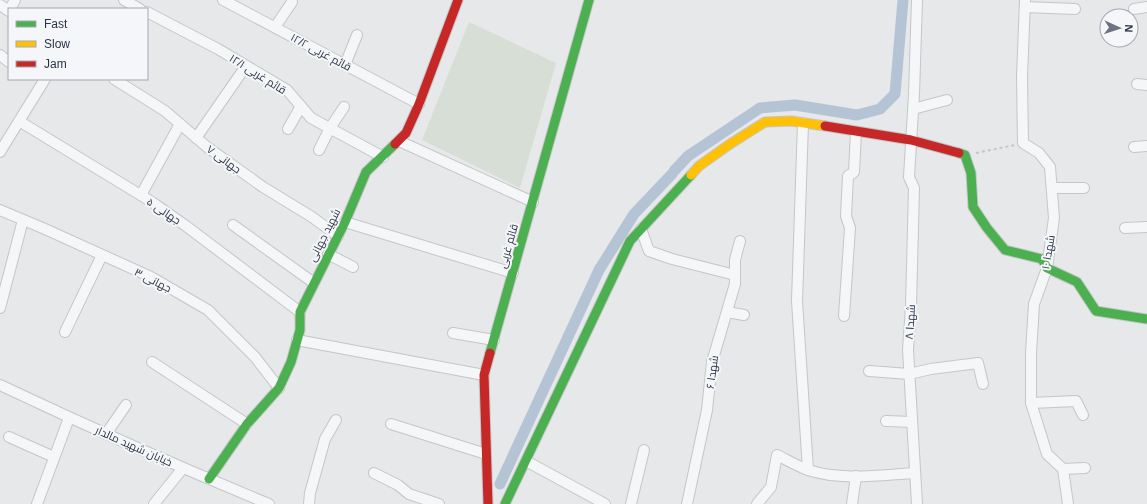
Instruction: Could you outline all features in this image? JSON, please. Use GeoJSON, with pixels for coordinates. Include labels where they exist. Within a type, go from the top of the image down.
{"type":"FeatureCollection","features":[{"type":"Feature","properties":{"kind":"street"},"geometry":{"type":"LineString","coordinates":[[124,0],[138,8]]}},
{"type":"Feature","properties":{"kind":"street","name":"قائم غربی ۱۲/۲"},"geometry":{"type":"LineString","coordinates":[[223,0],[419,104]]}},
{"type":"Feature","properties":{"kind":"street","name":"شهید جهانی"},"geometry":{"type":"LineString","coordinates":[[209,479],[247,424],[279,388],[291,362],[300,330],[300,312],[345,222],[366,172],[399,141],[406,132],[419,104],[458,0]]}},
{"type":"Feature","properties":{"kind":"street","name":"قائم غربی"},"geometry":{"type":"LineString","coordinates":[[488,504],[484,375],[589,0]]}},
{"type":"Feature","properties":{"kind":"street","name":"شهدا ۸"},"geometry":{"type":"LineString","coordinates":[[916,504],[908,350],[911,306],[914,188],[909,177],[917,0]]}},
{"type":"Feature","properties":{"kind":"street"},"geometry":{"type":"LineString","coordinates":[[275,27],[292,2]]}},
{"type":"Feature","properties":{"kind":"street"},"geometry":{"type":"LineString","coordinates":[[1023,144],[1022,76],[1025,4],[1074,9]]}},
{"type":"Feature","properties":{"kind":"street","name":"قائم غربی ۱۲/۱"},"geometry":{"type":"LineString","coordinates":[[148,13],[287,90],[312,118],[383,157]]}},
{"type":"Feature","properties":{"kind":"street"},"geometry":{"type":"LineString","coordinates":[[344,65],[357,35]]}},
{"type":"Feature","properties":{"kind":"street"},"geometry":{"type":"LineString","coordinates":[[196,138],[246,66]]}},
{"type":"Feature","properties":{"kind":"street","name":"جهانی ۷"},"geometry":{"type":"LineString","coordinates":[[116,80],[165,111],[207,147],[263,187],[312,217],[338,236]]}},
{"type":"Feature","properties":{"kind":"street"},"geometry":{"type":"LineString","coordinates":[[0,152],[19,122],[40,81]]}},
{"type":"Feature","properties":{"kind":"street"},"geometry":{"type":"LineString","coordinates":[[913,108],[947,100]]}},
{"type":"Feature","properties":{"kind":"street"},"geometry":{"type":"LineString","coordinates":[[288,129],[301,106]]}},
{"type":"Feature","properties":{"kind":"street"},"geometry":{"type":"LineString","coordinates":[[319,150],[330,128],[344,107]]}},
{"type":"Feature","properties":{"kind":"street"},"geometry":{"type":"LineString","coordinates":[[508,503],[526,461],[630,241],[699,166],[730,144],[766,122],[791,121],[911,140],[965,155],[970,173],[973,207],[987,228],[1005,250],[1042,259],[1047,268],[1077,282],[1096,311],[1147,319]]}},
{"type":"Feature","properties":{"kind":"street","name":"جهانی ۵"},"geometry":{"type":"LineString","coordinates":[[19,122],[141,195],[186,226],[300,312]]}},
{"type":"Feature","properties":{"kind":"street"},"geometry":{"type":"LineString","coordinates":[[803,123],[797,300],[808,470]]}},
{"type":"Feature","properties":{"kind":"street"},"geometry":{"type":"LineString","coordinates":[[141,195],[180,124]]}},
{"type":"Feature","properties":{"kind":"street"},"geometry":{"type":"LineString","coordinates":[[844,316],[850,228],[846,216],[848,176],[854,172],[856,132]]}},
{"type":"Feature","properties":{"kind":"street"},"geometry":{"type":"LineString","coordinates":[[399,141],[533,202]]}},
{"type":"Feature","properties":{"kind":"street","name":"شهدا ۱۰"},"geometry":{"type":"LineString","coordinates":[[1023,144],[1039,153],[1050,167],[1054,218],[1047,268],[1034,304],[1031,353],[1031,403],[1046,454],[1063,469]]}},
{"type":"Feature","properties":{"kind":"street"},"geometry":{"type":"LineString","coordinates":[[1134,147],[1147,146]]}},
{"type":"Feature","properties":{"kind":"street"},"geometry":{"type":"LineString","coordinates":[[1052,188],[1084,188]]}},
{"type":"Feature","properties":{"kind":"street","name":"جهانی ۳"},"geometry":{"type":"LineString","coordinates":[[0,210],[151,277],[208,310],[256,357],[279,388]]}},
{"type":"Feature","properties":{"kind":"street"},"geometry":{"type":"LineString","coordinates":[[1,302],[23,220]]}},
{"type":"Feature","properties":{"kind":"street"},"geometry":{"type":"LineString","coordinates":[[345,222],[513,273]]}},
{"type":"Feature","properties":{"kind":"street"},"geometry":{"type":"LineString","coordinates":[[232,225],[314,282]]}},
{"type":"Feature","properties":{"kind":"street"},"geometry":{"type":"LineString","coordinates":[[1125,228],[1147,227]]}},
{"type":"Feature","properties":{"kind":"street"},"geometry":{"type":"LineString","coordinates":[[641,229],[649,251],[672,259],[735,275]]}},
{"type":"Feature","properties":{"kind":"street","name":"شهدا ۶"},"geometry":{"type":"LineString","coordinates":[[687,504],[707,410],[712,362],[735,284],[735,260],[740,241]]}},
{"type":"Feature","properties":{"kind":"street"},"geometry":{"type":"LineString","coordinates":[[328,254],[353,266]]}},
{"type":"Feature","properties":{"kind":"street"},"geometry":{"type":"LineString","coordinates":[[65,332],[102,255]]}},
{"type":"Feature","properties":{"kind":"street"},"geometry":{"type":"LineString","coordinates":[[726,312],[744,315]]}},
{"type":"Feature","properties":{"kind":"street"},"geometry":{"type":"LineString","coordinates":[[454,333],[494,340]]}},
{"type":"Feature","properties":{"kind":"street"},"geometry":{"type":"LineString","coordinates":[[297,340],[484,375]]}},
{"type":"Feature","properties":{"kind":"street"},"geometry":{"type":"LineString","coordinates":[[152,362],[247,424]]}},
{"type":"Feature","properties":{"kind":"street"},"geometry":{"type":"LineString","coordinates":[[869,371],[909,374],[931,369],[978,363],[983,384]]}},
{"type":"Feature","properties":{"kind":"street","name":"خیابان شهید مالدار"},"geometry":{"type":"LineString","coordinates":[[0,385],[69,418],[269,504]]}},
{"type":"Feature","properties":{"kind":"street"},"geometry":{"type":"LineString","coordinates":[[1031,403],[1076,401],[1083,415]]}},
{"type":"Feature","properties":{"kind":"street"},"geometry":{"type":"LineString","coordinates":[[106,434],[126,405]]}},
{"type":"Feature","properties":{"kind":"street"},"geometry":{"type":"LineString","coordinates":[[37,504],[69,418]]}},
{"type":"Feature","properties":{"kind":"street"},"geometry":{"type":"LineString","coordinates":[[308,504],[324,440],[336,420]]}},
{"type":"Feature","properties":{"kind":"street"},"geometry":{"type":"LineString","coordinates":[[886,421],[912,422]]}},
{"type":"Feature","properties":{"kind":"street"},"geometry":{"type":"LineString","coordinates":[[391,424],[486,454]]}},
{"type":"Feature","properties":{"kind":"street"},"geometry":{"type":"LineString","coordinates":[[9,437],[54,457]]}},
{"type":"Feature","properties":{"kind":"street"},"geometry":{"type":"LineString","coordinates":[[631,504],[644,450]]}},
{"type":"Feature","properties":{"kind":"street"},"geometry":{"type":"LineString","coordinates":[[757,504],[770,487],[777,456],[808,470],[834,475],[856,476],[915,472]]}},
{"type":"Feature","properties":{"kind":"street"},"geometry":{"type":"LineString","coordinates":[[526,461],[605,504]]}},
{"type":"Feature","properties":{"kind":"street"},"geometry":{"type":"LineString","coordinates":[[154,504],[183,468]]}},
{"type":"Feature","properties":{"kind":"street"},"geometry":{"type":"LineString","coordinates":[[1068,504],[1063,469],[1085,468]]}},
{"type":"Feature","properties":{"kind":"street"},"geometry":{"type":"LineString","coordinates":[[374,473],[398,485],[409,494],[439,504]]}},
{"type":"Feature","properties":{"kind":"street"},"geometry":{"type":"LineString","coordinates":[[852,504],[856,476]]}},
{"type":"Feature","properties":{"kind":"path"},"geometry":{"type":"LineString","coordinates":[[965,155],[1023,144]]}},
{"type":"Feature","properties":{"kind":"shaded area"},"geometry":{"type":"Polygon","coordinates":[[[469,22],[556,63],[520,188],[422,140],[469,22]]]}},
{"type":"Feature","properties":{"kind":"waterway"},"geometry":{"type":"LineString","coordinates":[[674,171],[688,156],[760,108],[795,105],[857,115],[880,109],[895,94],[903,0]]}},
{"type":"Feature","properties":{"kind":"waterway"},"geometry":{"type":"LineString","coordinates":[[500,484],[599,270],[634,214],[672,174]]}},
{"type":"Feature","properties":{"kind":"traffic: fast"},"geometry":{"type":"LineString","coordinates":[[490,353],[589,0]]}},
{"type":"Feature","properties":{"kind":"traffic: fast"},"geometry":{"type":"LineString","coordinates":[[209,479],[247,424],[279,388],[291,362],[300,330],[300,312],[345,222],[366,172],[395,144]]}},
{"type":"Feature","properties":{"kind":"traffic: fast"},"geometry":{"type":"LineString","coordinates":[[959,153],[965,155],[971,173],[973,207],[987,228],[1005,250],[1042,259],[1047,268],[1077,282],[1096,311],[1147,319]]}},
{"type":"Feature","properties":{"kind":"traffic: fast"},"geometry":{"type":"LineString","coordinates":[[505,504],[630,241],[691,175]]}},
{"type":"Feature","properties":{"kind":"traffic: slow"},"geometry":{"type":"LineString","coordinates":[[691,175],[699,166],[765,122],[791,121],[825,126]]}},
{"type":"Feature","properties":{"kind":"traffic: jam"},"geometry":{"type":"LineString","coordinates":[[395,144],[406,133],[419,104],[458,0]]}},
{"type":"Feature","properties":{"kind":"traffic: jam"},"geometry":{"type":"LineString","coordinates":[[825,126],[911,140],[959,153]]}},
{"type":"Feature","properties":{"kind":"traffic: jam"},"geometry":{"type":"LineString","coordinates":[[488,504],[484,375],[490,353]]}}]}
